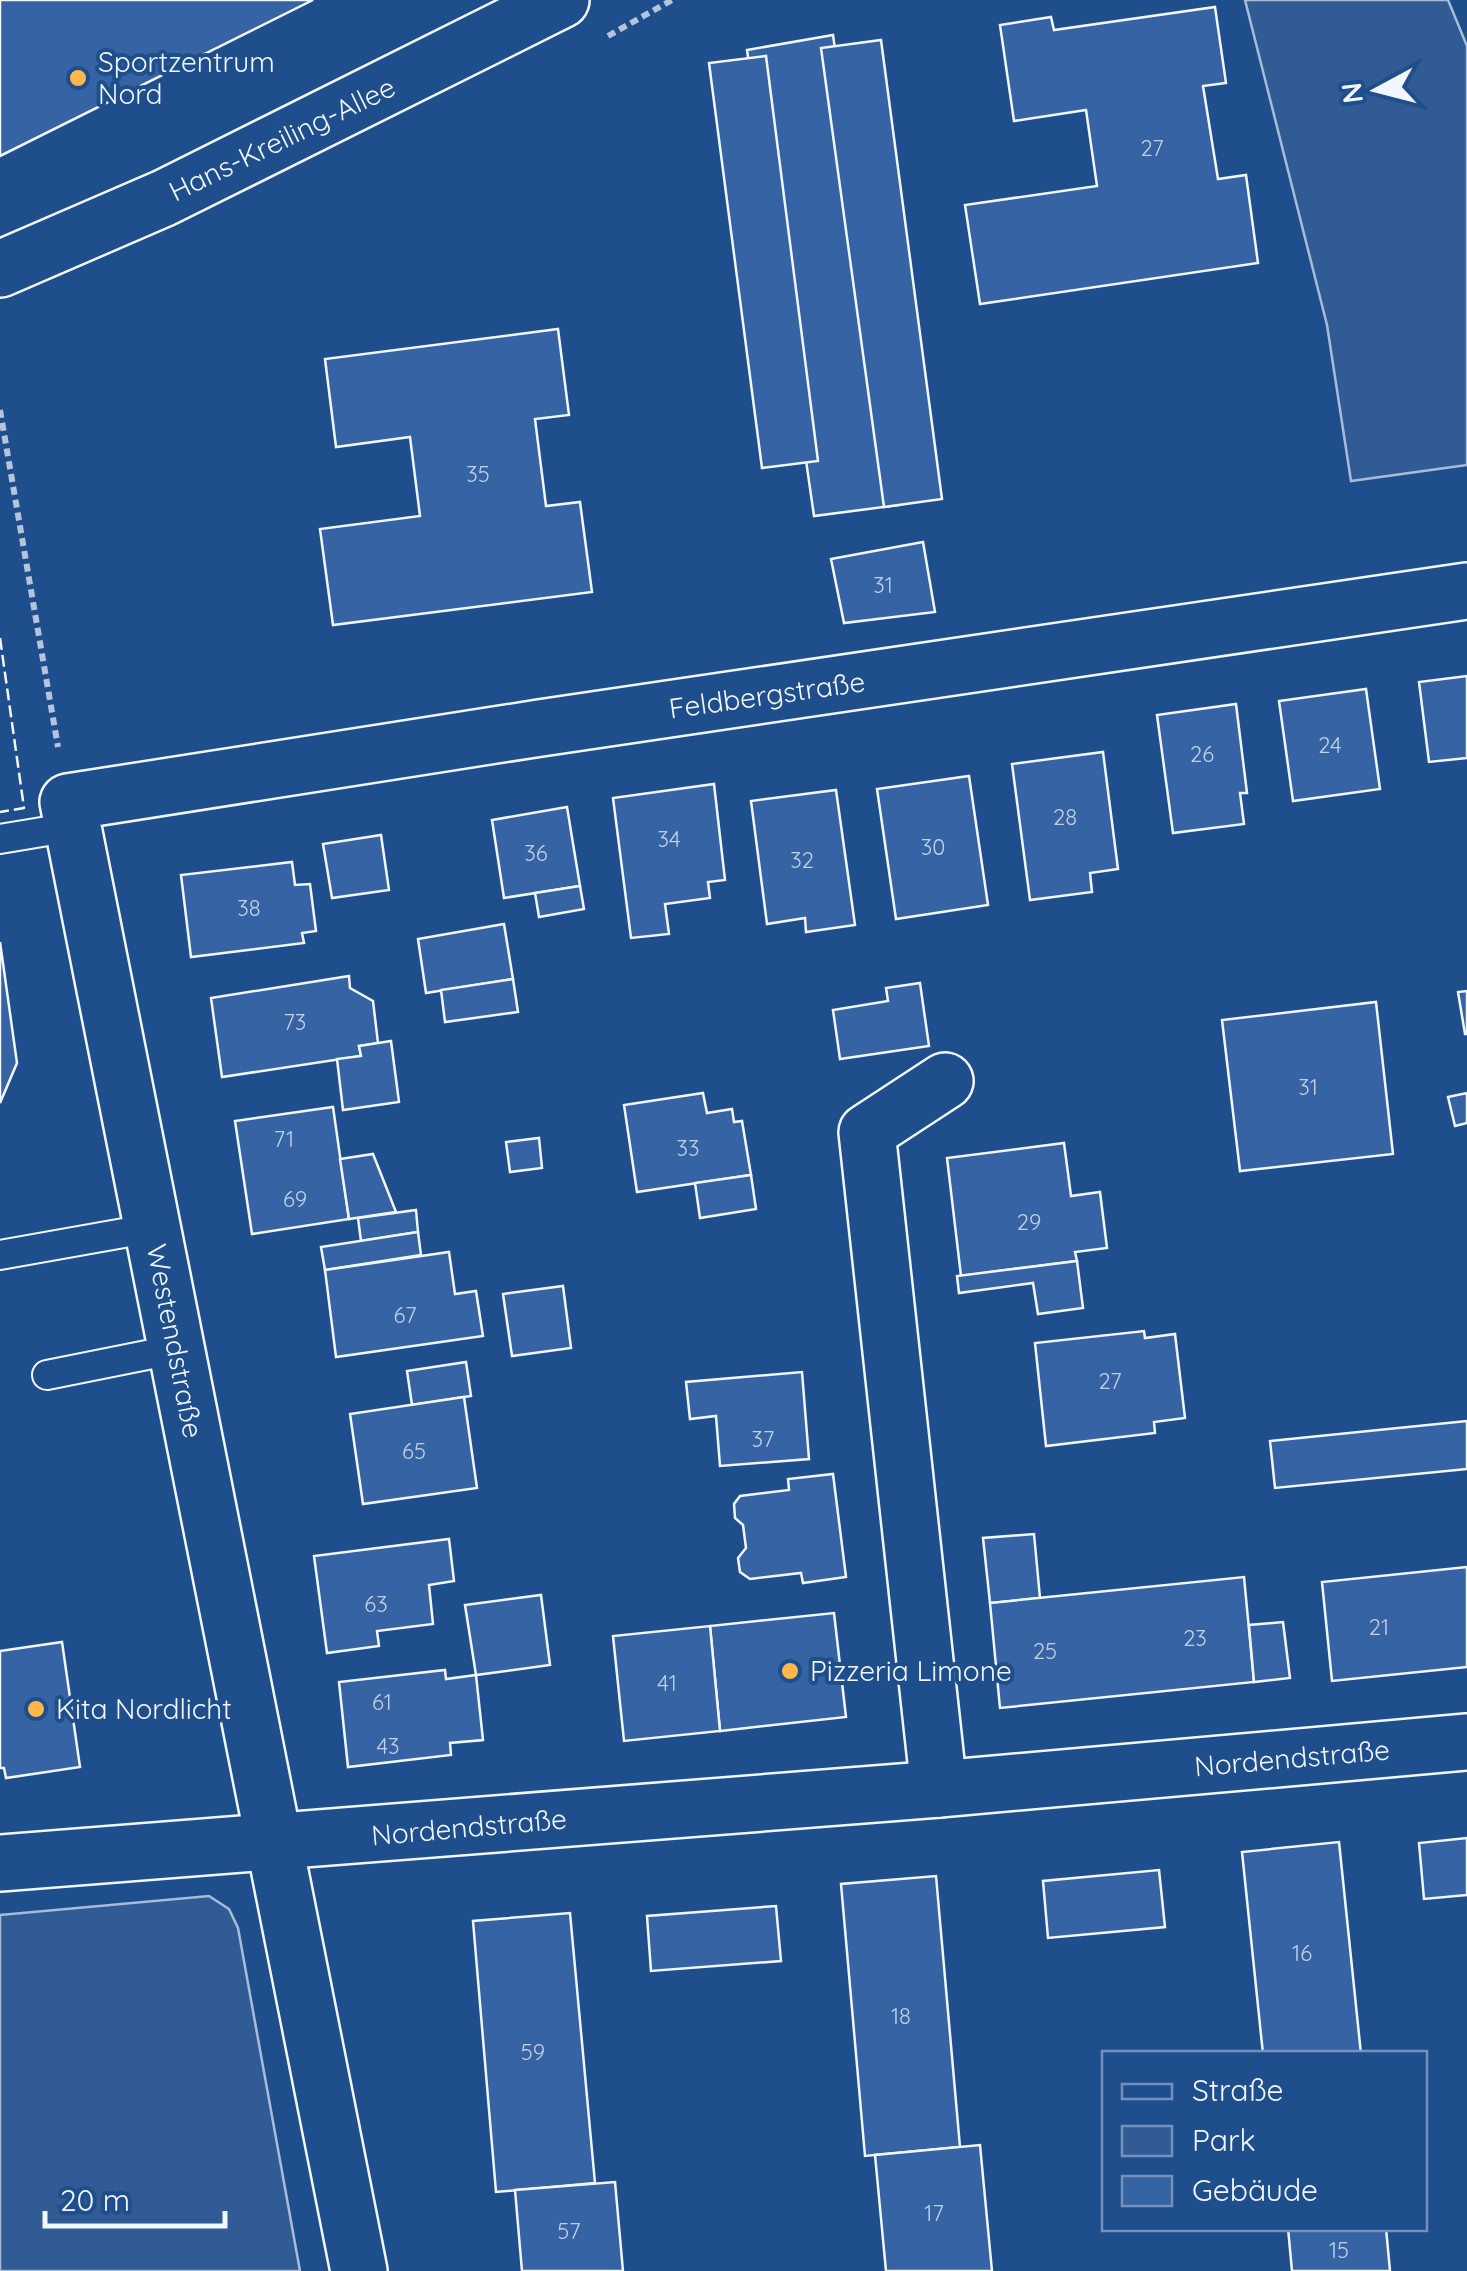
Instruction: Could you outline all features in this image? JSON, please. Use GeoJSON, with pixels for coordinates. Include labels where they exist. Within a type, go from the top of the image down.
{"type":"FeatureCollection","features":[{"type":"Feature","properties":{"kind":"street","name":"Hans-Kreiling-Allee"},"geometry":{"type":"LineString","coordinates":[[0,268],[164,198],[560,0]]}},
{"type":"Feature","properties":{"kind":"street","name":"Feldbergstraße"},"geometry":{"type":"LineString","coordinates":[[70,815],[521,730],[1467,592]]}},
{"type":"Feature","properties":{"kind":"street","name":"Westendstraße"},"geometry":{"type":"LineString","coordinates":[[70,815],[358,2271]]}},
{"type":"Feature","properties":{"kind":"street"},"geometry":{"type":"LineString","coordinates":[[938,1789],[867,1132],[945,1081]]}},
{"type":"Feature","properties":{"kind":"street","name":"Nordendstraße"},"geometry":{"type":"LineString","coordinates":[[0,1862],[938,1789],[1467,1742]]}},
{"type":"Feature","properties":{"kind":"lane"},"geometry":{"type":"LineString","coordinates":[[0,839],[70,815]]}},
{"type":"Feature","properties":{"kind":"lane"},"geometry":{"type":"LineString","coordinates":[[0,1255],[152,1228]]}},
{"type":"Feature","properties":{"kind":"lane"},"geometry":{"type":"LineString","coordinates":[[46,1374],[177,1350]]}},
{"type":"Feature","properties":{"kind":"path"},"geometry":{"type":"LineString","coordinates":[[0,410],[70,815]]}},
{"type":"Feature","properties":{"kind":"green space"},"geometry":{"type":"Polygon","coordinates":[[[1245,0],[1448,0],[1467,46],[1467,465],[1351,481],[1327,325],[1245,0]]]}},
{"type":"Feature","properties":{"kind":"green space"},"geometry":{"type":"Polygon","coordinates":[[[209,1896],[229,1909],[238,1928],[300,2271],[0,2271],[0,1915],[209,1896]]]}},
{"type":"Feature","properties":{"kind":"building","name":"Sportzentrum Nord"},"geometry":{"type":"Polygon","coordinates":[[[0,0],[313,0],[0,156],[0,0]]]}},
{"type":"Feature","properties":{"kind":"building"},"geometry":{"type":"Polygon","coordinates":[[[1215,7],[1226,83],[1203,86],[1218,179],[1246,175],[1258,263],[980,304],[965,205],[1097,186],[1086,110],[1014,121],[1000,25],[1051,17],[1054,30],[1215,7]]]}},
{"type":"Feature","properties":{"kind":"building"},"geometry":{"type":"Polygon","coordinates":[[[833,35],[899,505],[814,516],[747,50],[833,35]]]}},
{"type":"Feature","properties":{"kind":"building"},"geometry":{"type":"Polygon","coordinates":[[[881,40],[942,499],[884,507],[821,48],[881,40]]]}},
{"type":"Feature","properties":{"kind":"building"},"geometry":{"type":"Polygon","coordinates":[[[766,56],[818,461],[762,468],[709,63],[766,56]]]}},
{"type":"Feature","properties":{"kind":"building"},"geometry":{"type":"Polygon","coordinates":[[[558,329],[569,415],[535,419],[546,506],[580,502],[592,592],[333,625],[320,529],[420,516],[410,437],[336,447],[325,359],[558,329]]]}},
{"type":"Feature","properties":{"kind":"building"},"geometry":{"type":"Polygon","coordinates":[[[923,542],[935,612],[844,623],[831,559],[923,542]]]}},
{"type":"Feature","properties":{"kind":"building"},"geometry":{"type":"Polygon","coordinates":[[[1467,676],[1467,758],[1429,762],[1419,682],[1467,676]]]}},
{"type":"Feature","properties":{"kind":"building"},"geometry":{"type":"Polygon","coordinates":[[[1366,689],[1380,789],[1293,801],[1279,701],[1366,689]]]}},
{"type":"Feature","properties":{"kind":"building"},"geometry":{"type":"Polygon","coordinates":[[[1236,704],[1247,793],[1240,793],[1244,824],[1173,833],[1157,715],[1236,704]]]}},
{"type":"Feature","properties":{"kind":"building"},"geometry":{"type":"Polygon","coordinates":[[[1103,752],[1118,869],[1090,873],[1092,892],[1030,900],[1012,764],[1103,752]]]}},
{"type":"Feature","properties":{"kind":"building"},"geometry":{"type":"Polygon","coordinates":[[[969,776],[988,905],[896,919],[877,789],[969,776]]]}},
{"type":"Feature","properties":{"kind":"building"},"geometry":{"type":"Polygon","coordinates":[[[714,784],[725,880],[708,882],[710,898],[665,904],[669,934],[631,938],[613,798],[714,784]]]}},
{"type":"Feature","properties":{"kind":"building"},"geometry":{"type":"Polygon","coordinates":[[[836,790],[855,925],[806,932],[805,918],[767,924],[751,801],[836,790]]]}},
{"type":"Feature","properties":{"kind":"building"},"geometry":{"type":"Polygon","coordinates":[[[567,807],[580,886],[504,898],[492,820],[567,807]]]}},
{"type":"Feature","properties":{"kind":"building"},"geometry":{"type":"Polygon","coordinates":[[[381,835],[389,890],[332,898],[323,844],[381,835]]]}},
{"type":"Feature","properties":{"kind":"building"},"geometry":{"type":"Polygon","coordinates":[[[292,862],[295,885],[310,884],[316,931],[302,933],[304,943],[191,957],[181,875],[292,862]]]}},
{"type":"Feature","properties":{"kind":"building"},"geometry":{"type":"Polygon","coordinates":[[[580,886],[584,909],[539,917],[535,893],[580,886]]]}},
{"type":"Feature","properties":{"kind":"building"},"geometry":{"type":"Polygon","coordinates":[[[504,924],[513,979],[426,993],[418,939],[504,924]]]}},
{"type":"Feature","properties":{"kind":"building"},"geometry":{"type":"Polygon","coordinates":[[[0,942],[17,1063],[0,1103],[0,942]]]}},
{"type":"Feature","properties":{"kind":"building"},"geometry":{"type":"Polygon","coordinates":[[[349,976],[350,988],[373,1001],[378,1043],[359,1046],[361,1056],[222,1077],[211,998],[349,976]]]}},
{"type":"Feature","properties":{"kind":"building"},"geometry":{"type":"Polygon","coordinates":[[[513,979],[518,1012],[445,1022],[441,990],[513,979]]]}},
{"type":"Feature","properties":{"kind":"building"},"geometry":{"type":"Polygon","coordinates":[[[920,983],[929,1046],[840,1059],[833,1010],[888,1001],[886,988],[920,983]]]}},
{"type":"Feature","properties":{"kind":"building"},"geometry":{"type":"Polygon","coordinates":[[[1467,991],[1467,1034],[1465,1034],[1458,992],[1467,991]]]}},
{"type":"Feature","properties":{"kind":"building"},"geometry":{"type":"Polygon","coordinates":[[[1376,1002],[1393,1154],[1240,1171],[1222,1020],[1376,1002]]]}},
{"type":"Feature","properties":{"kind":"building"},"geometry":{"type":"Polygon","coordinates":[[[391,1041],[399,1102],[343,1110],[337,1059],[361,1056],[359,1046],[391,1041]]]}},
{"type":"Feature","properties":{"kind":"building"},"geometry":{"type":"Polygon","coordinates":[[[703,1093],[707,1113],[732,1109],[734,1122],[742,1121],[751,1175],[637,1192],[624,1105],[703,1093]]]}},
{"type":"Feature","properties":{"kind":"building"},"geometry":{"type":"Polygon","coordinates":[[[1467,1093],[1467,1123],[1455,1126],[1448,1097],[1467,1093]]]}},
{"type":"Feature","properties":{"kind":"building"},"geometry":{"type":"Polygon","coordinates":[[[333,1107],[349,1219],[252,1234],[235,1121],[333,1107]]]}},
{"type":"Feature","properties":{"kind":"building"},"geometry":{"type":"Polygon","coordinates":[[[539,1138],[542,1168],[510,1172],[506,1142],[539,1138]]]}},
{"type":"Feature","properties":{"kind":"building"},"geometry":{"type":"Polygon","coordinates":[[[1064,1143],[1071,1196],[1100,1192],[1107,1248],[1075,1252],[1077,1261],[961,1276],[947,1158],[1064,1143]]]}},
{"type":"Feature","properties":{"kind":"building"},"geometry":{"type":"Polygon","coordinates":[[[373,1154],[396,1212],[349,1219],[340,1159],[373,1154]]]}},
{"type":"Feature","properties":{"kind":"building"},"geometry":{"type":"Polygon","coordinates":[[[751,1175],[756,1209],[700,1218],[695,1183],[751,1175]]]}},
{"type":"Feature","properties":{"kind":"building"},"geometry":{"type":"Polygon","coordinates":[[[416,1210],[418,1232],[361,1241],[358,1218],[416,1210]]]}},
{"type":"Feature","properties":{"kind":"building"},"geometry":{"type":"Polygon","coordinates":[[[418,1232],[421,1255],[325,1270],[321,1247],[418,1232]]]}},
{"type":"Feature","properties":{"kind":"building"},"geometry":{"type":"Polygon","coordinates":[[[449,1252],[455,1294],[476,1291],[483,1336],[336,1357],[325,1270],[449,1252]]]}},
{"type":"Feature","properties":{"kind":"building"},"geometry":{"type":"Polygon","coordinates":[[[1077,1261],[1083,1308],[1038,1314],[1033,1283],[959,1293],[957,1276],[1077,1261]]]}},
{"type":"Feature","properties":{"kind":"building"},"geometry":{"type":"Polygon","coordinates":[[[563,1286],[571,1348],[512,1356],[503,1294],[563,1286]]]}},
{"type":"Feature","properties":{"kind":"building"},"geometry":{"type":"Polygon","coordinates":[[[1144,1331],[1145,1338],[1175,1334],[1185,1418],[1154,1422],[1155,1433],[1046,1446],[1035,1343],[1144,1331]]]}},
{"type":"Feature","properties":{"kind":"building"},"geometry":{"type":"Polygon","coordinates":[[[466,1362],[471,1396],[412,1405],[407,1371],[466,1362]]]}},
{"type":"Feature","properties":{"kind":"building"},"geometry":{"type":"Polygon","coordinates":[[[802,1372],[809,1459],[720,1466],[716,1416],[690,1419],[686,1382],[802,1372]]]}},
{"type":"Feature","properties":{"kind":"building"},"geometry":{"type":"Polygon","coordinates":[[[464,1397],[477,1488],[363,1504],[350,1414],[464,1397]]]}},
{"type":"Feature","properties":{"kind":"building"},"geometry":{"type":"Polygon","coordinates":[[[1467,1421],[1467,1469],[1275,1488],[1270,1441],[1467,1421]]]}},
{"type":"Feature","properties":{"kind":"building"},"geometry":{"type":"Polygon","coordinates":[[[833,1474],[846,1577],[803,1583],[801,1573],[750,1579],[740,1572],[738,1558],[746,1548],[743,1525],[735,1518],[734,1504],[740,1496],[789,1490],[788,1479],[833,1474]]]}},
{"type":"Feature","properties":{"kind":"building"},"geometry":{"type":"Polygon","coordinates":[[[1034,1534],[1040,1598],[990,1603],[983,1538],[1034,1534]]]}},
{"type":"Feature","properties":{"kind":"building"},"geometry":{"type":"Polygon","coordinates":[[[449,1539],[454,1581],[429,1585],[433,1624],[377,1631],[379,1646],[327,1653],[314,1556],[449,1539]]]}},
{"type":"Feature","properties":{"kind":"building"},"geometry":{"type":"Polygon","coordinates":[[[1467,1567],[1467,1667],[1332,1681],[1322,1582],[1467,1567]]]}},
{"type":"Feature","properties":{"kind":"building"},"geometry":{"type":"Polygon","coordinates":[[[1244,1577],[1254,1682],[1000,1708],[990,1603],[1244,1577]]]}},
{"type":"Feature","properties":{"kind":"building"},"geometry":{"type":"Polygon","coordinates":[[[541,1595],[550,1665],[476,1675],[465,1605],[541,1595]]]}},
{"type":"Feature","properties":{"kind":"building"},"geometry":{"type":"Polygon","coordinates":[[[834,1613],[846,1717],[720,1731],[710,1626],[834,1613]]]}},
{"type":"Feature","properties":{"kind":"building"},"geometry":{"type":"Polygon","coordinates":[[[1283,1622],[1290,1678],[1254,1682],[1249,1625],[1283,1622]]]}},
{"type":"Feature","properties":{"kind":"building"},"geometry":{"type":"Polygon","coordinates":[[[710,1626],[720,1731],[624,1741],[613,1636],[710,1626]]]}},
{"type":"Feature","properties":{"kind":"building","name":"Kita Nordlicht"},"geometry":{"type":"Polygon","coordinates":[[[62,1642],[80,1767],[6,1778],[4,1768],[0,1768],[0,1651],[62,1642]]]}},
{"type":"Feature","properties":{"kind":"building"},"geometry":{"type":"Polygon","coordinates":[[[445,1670],[446,1679],[476,1675],[483,1740],[450,1743],[451,1755],[348,1767],[339,1682],[445,1670]]]}},
{"type":"Feature","properties":{"kind":"building"},"geometry":{"type":"Polygon","coordinates":[[[1467,1838],[1467,1895],[1424,1899],[1419,1843],[1467,1838]]]}},
{"type":"Feature","properties":{"kind":"building"},"geometry":{"type":"Polygon","coordinates":[[[1339,1842],[1361,2051],[1263,2051],[1242,1852],[1339,1842]]]}},
{"type":"Feature","properties":{"kind":"building"},"geometry":{"type":"Polygon","coordinates":[[[1159,1870],[1165,1927],[1048,1938],[1043,1881],[1159,1870]]]}},
{"type":"Feature","properties":{"kind":"building"},"geometry":{"type":"Polygon","coordinates":[[[936,1876],[960,2147],[865,2156],[841,1884],[936,1876]]]}},
{"type":"Feature","properties":{"kind":"building"},"geometry":{"type":"Polygon","coordinates":[[[776,1906],[781,1961],[651,1971],[647,1916],[776,1906]]]}},
{"type":"Feature","properties":{"kind":"building"},"geometry":{"type":"Polygon","coordinates":[[[570,1913],[595,2183],[496,2192],[473,1921],[570,1913]]]}},
{"type":"Feature","properties":{"kind":"building"},"geometry":{"type":"Polygon","coordinates":[[[980,2145],[992,2271],[886,2271],[875,2155],[980,2145]]]}},
{"type":"Feature","properties":{"kind":"building"},"geometry":{"type":"Polygon","coordinates":[[[615,2182],[623,2271],[522,2271],[515,2190],[615,2182]]]}},
{"type":"Feature","properties":{"kind":"building"},"geometry":{"type":"Polygon","coordinates":[[[1288,2231],[1386,2231],[1390,2271],[1292,2271],[1288,2231]]]}},
{"type":"Feature","properties":{"kind":"fence"},"geometry":{"type":"LineString","coordinates":[[0,638],[24,808],[0,812]]}},
{"type":"Feature","properties":{"kind":"place","name":"Sportzentrum Nord"},"geometry":{"type":"Point","coordinates":[78,78]}},
{"type":"Feature","properties":{"kind":"place","name":"Pizzeria Limone"},"geometry":{"type":"Point","coordinates":[790,1671]}},
{"type":"Feature","properties":{"kind":"place","name":"Kita Nordlicht"},"geometry":{"type":"Point","coordinates":[36,1709]}}]}
